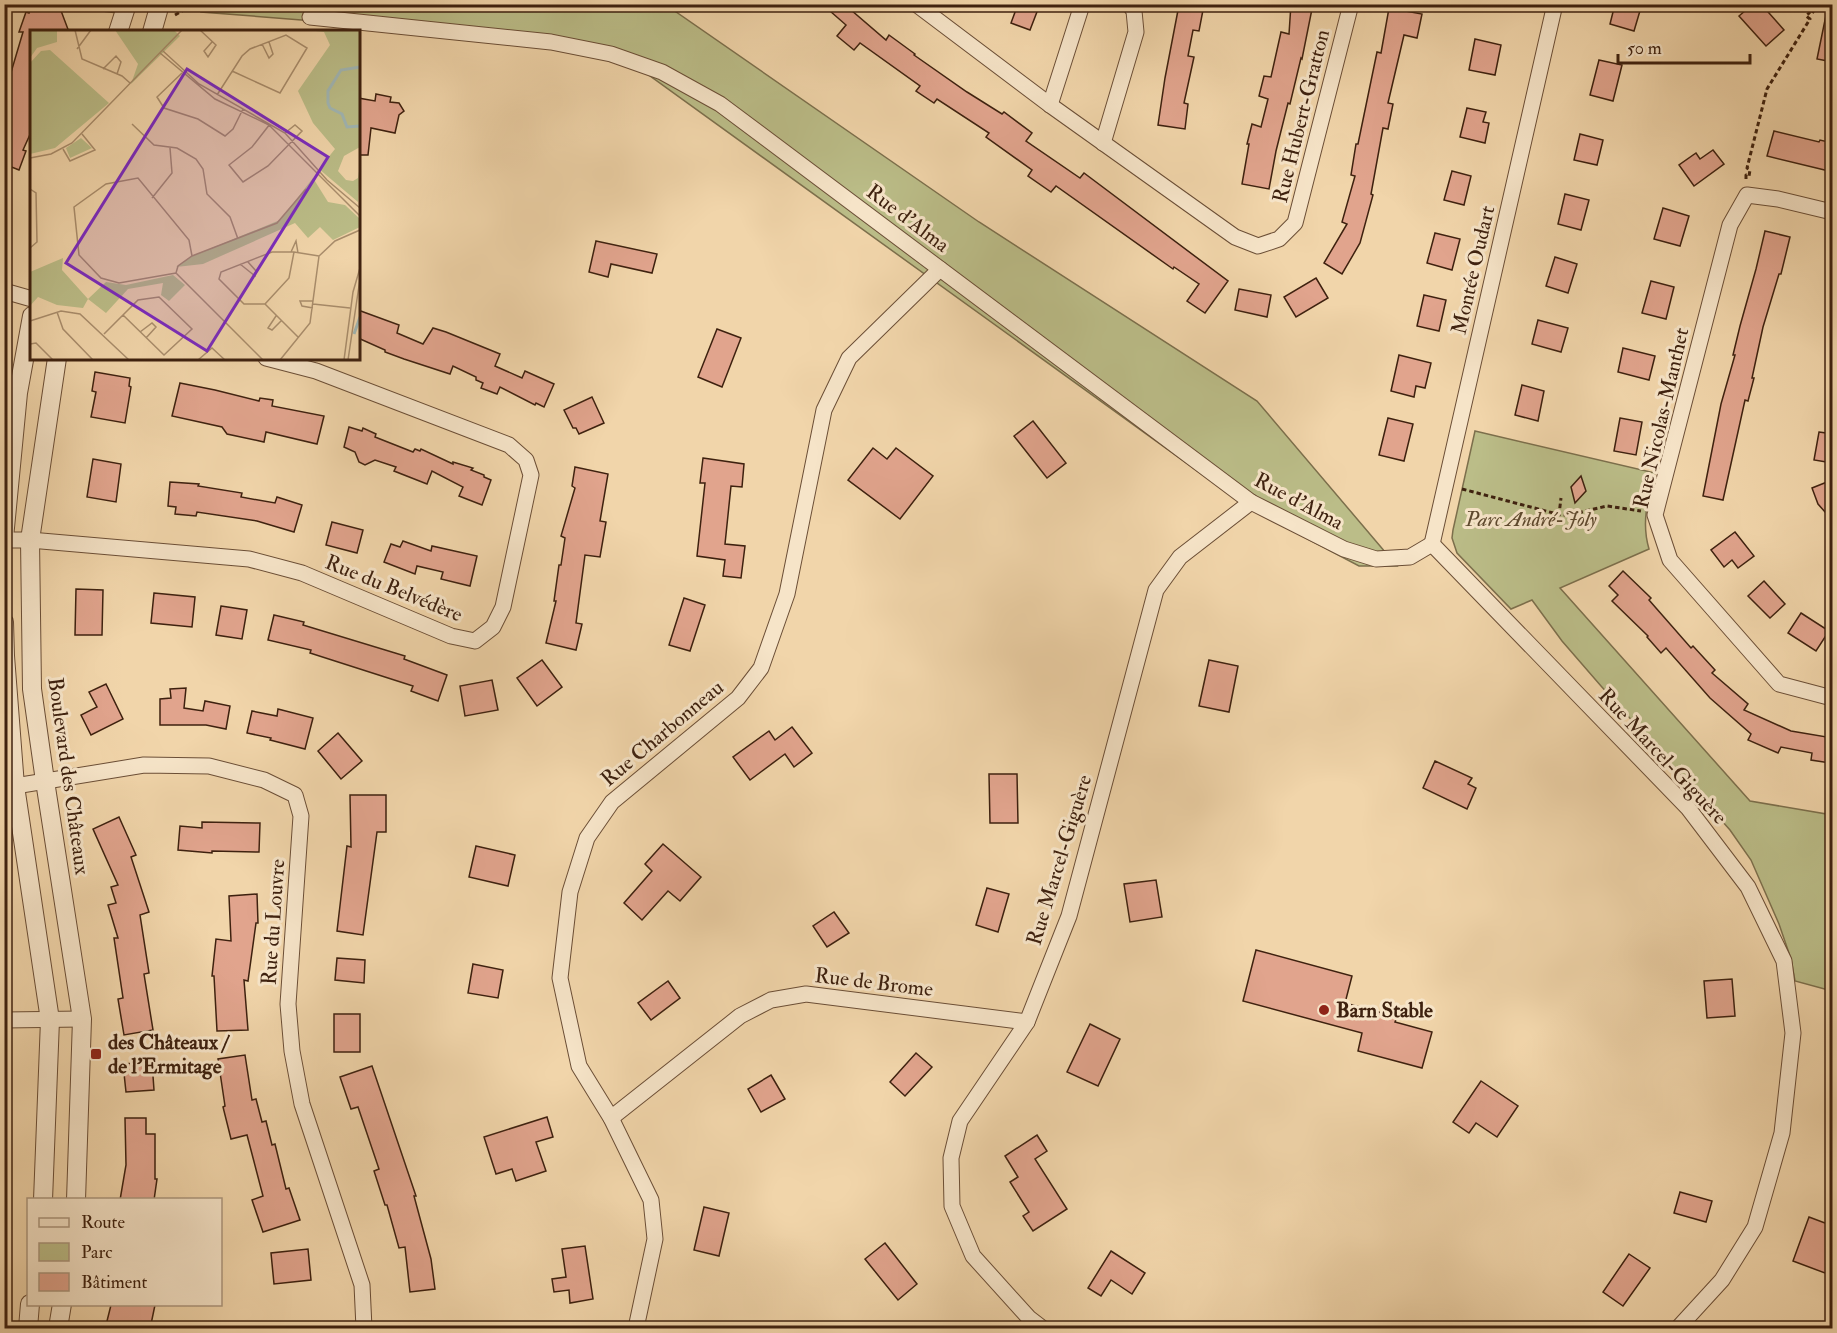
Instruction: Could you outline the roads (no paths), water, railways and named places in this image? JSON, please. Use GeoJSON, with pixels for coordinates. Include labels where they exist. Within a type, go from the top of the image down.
{"type":"FeatureCollection","features":[{"type":"Feature","properties":{"kind":"street"},"geometry":{"type":"LineString","coordinates":[[119,30],[127,4]]}},
{"type":"Feature","properties":{"kind":"street","name":"Rue Hubert-Gratton"},"geometry":{"type":"LineString","coordinates":[[916,4],[1050,105],[1235,237],[1258,246],[1279,239],[1295,223],[1351,4]]}},
{"type":"Feature","properties":{"kind":"street"},"geometry":{"type":"LineString","coordinates":[[1050,105],[1084,4]]}},
{"type":"Feature","properties":{"kind":"street"},"geometry":{"type":"LineString","coordinates":[[1103,143],[1136,33],[1134,11],[1129,4]]}},
{"type":"Feature","properties":{"kind":"street","name":"Montée Oudart"},"geometry":{"type":"LineString","coordinates":[[1432,544],[1555,4]]}},
{"type":"Feature","properties":{"kind":"street"},"geometry":{"type":"LineString","coordinates":[[153,30],[167,10]]}},
{"type":"Feature","properties":{"kind":"street","name":"Rue d'Alma"},"geometry":{"type":"LineString","coordinates":[[310,17],[551,42],[611,54],[662,72],[720,104],[1251,502],[1344,549],[1376,559],[1410,557],[1432,544]]}},
{"type":"Feature","properties":{"kind":"street","name":"Rue Nicolas-Manthet"},"geometry":{"type":"LineString","coordinates":[[1833,212],[1778,199],[1747,195],[1730,225],[1655,515],[1670,560],[1779,684],[1833,698]]}},
{"type":"Feature","properties":{"kind":"street","name":"Rue Charbonneau"},"geometry":{"type":"LineString","coordinates":[[636,1329],[655,1239],[651,1200],[611,1118],[579,1066],[560,978],[570,892],[587,838],[612,802],[738,698],[761,668],[787,594],[824,410],[849,358],[940,269]]}},
{"type":"Feature","properties":{"kind":"street"},"geometry":{"type":"LineString","coordinates":[[4,291],[30,298]]}},
{"type":"Feature","properties":{"kind":"street"},"geometry":{"type":"LineString","coordinates":[[4,539],[11,392],[30,323]]}},
{"type":"Feature","properties":{"kind":"street","name":"Boulevard des Châteaux"},"geometry":{"type":"LineString","coordinates":[[57,360],[30,540],[32,689],[82,1019],[76,1198]]}},
{"type":"Feature","properties":{"kind":"street","name":"Rue du Belvédère"},"geometry":{"type":"LineString","coordinates":[[4,539],[249,559],[302,573],[451,636],[475,641],[493,627],[503,607],[531,475],[526,460],[509,446],[316,371],[274,360]]}},
{"type":"Feature","properties":{"kind":"street","name":"Rue Marcel-Giguère"},"geometry":{"type":"LineString","coordinates":[[1042,1329],[1029,1318],[973,1256],[952,1206],[951,1158],[960,1121],[1027,1022],[1069,916],[1156,590],[1180,557],[1251,502]]}},
{"type":"Feature","properties":{"kind":"street","name":"Rue Marcel-Giguère"},"geometry":{"type":"LineString","coordinates":[[1432,544],[1688,808],[1748,887],[1784,961],[1793,1033],[1782,1132],[1755,1227],[1722,1280],[1678,1329]]}},
{"type":"Feature","properties":{"kind":"street"},"geometry":{"type":"LineString","coordinates":[[4,622],[15,786],[50,1020],[43,1198]]}},
{"type":"Feature","properties":{"kind":"street","name":"Rue du Louvre"},"geometry":{"type":"LineString","coordinates":[[15,786],[144,765],[209,766],[264,780],[295,795],[301,816],[288,1004],[292,1051],[302,1104],[362,1285],[364,1329]]}},
{"type":"Feature","properties":{"kind":"street","name":"Rue de Brome"},"geometry":{"type":"LineString","coordinates":[[611,1118],[740,1016],[771,1000],[806,994],[1027,1022]]}},
{"type":"Feature","properties":{"kind":"street"},"geometry":{"type":"LineString","coordinates":[[4,1020],[82,1019]]}},
{"type":"Feature","properties":{"kind":"street"},"geometry":{"type":"LineString","coordinates":[[27,1329],[30,1306]]}},
{"type":"Feature","properties":{"kind":"street"},"geometry":{"type":"LineString","coordinates":[[58,1329],[62,1306]]}},
{"type":"Feature","properties":{"kind":"place","name":"Barn Stable"},"geometry":{"type":"Point","coordinates":[1324,1010]}},
{"type":"Feature","properties":{"kind":"place","name":"des Châteaux / de l'Ermitage"},"geometry":{"type":"Point","coordinates":[96,1054]}},
{"type":"Feature","properties":{"kind":"park label","name":"Parc André-Joly"},"geometry":{"type":"Point","coordinates":[1531,519]}}]}
